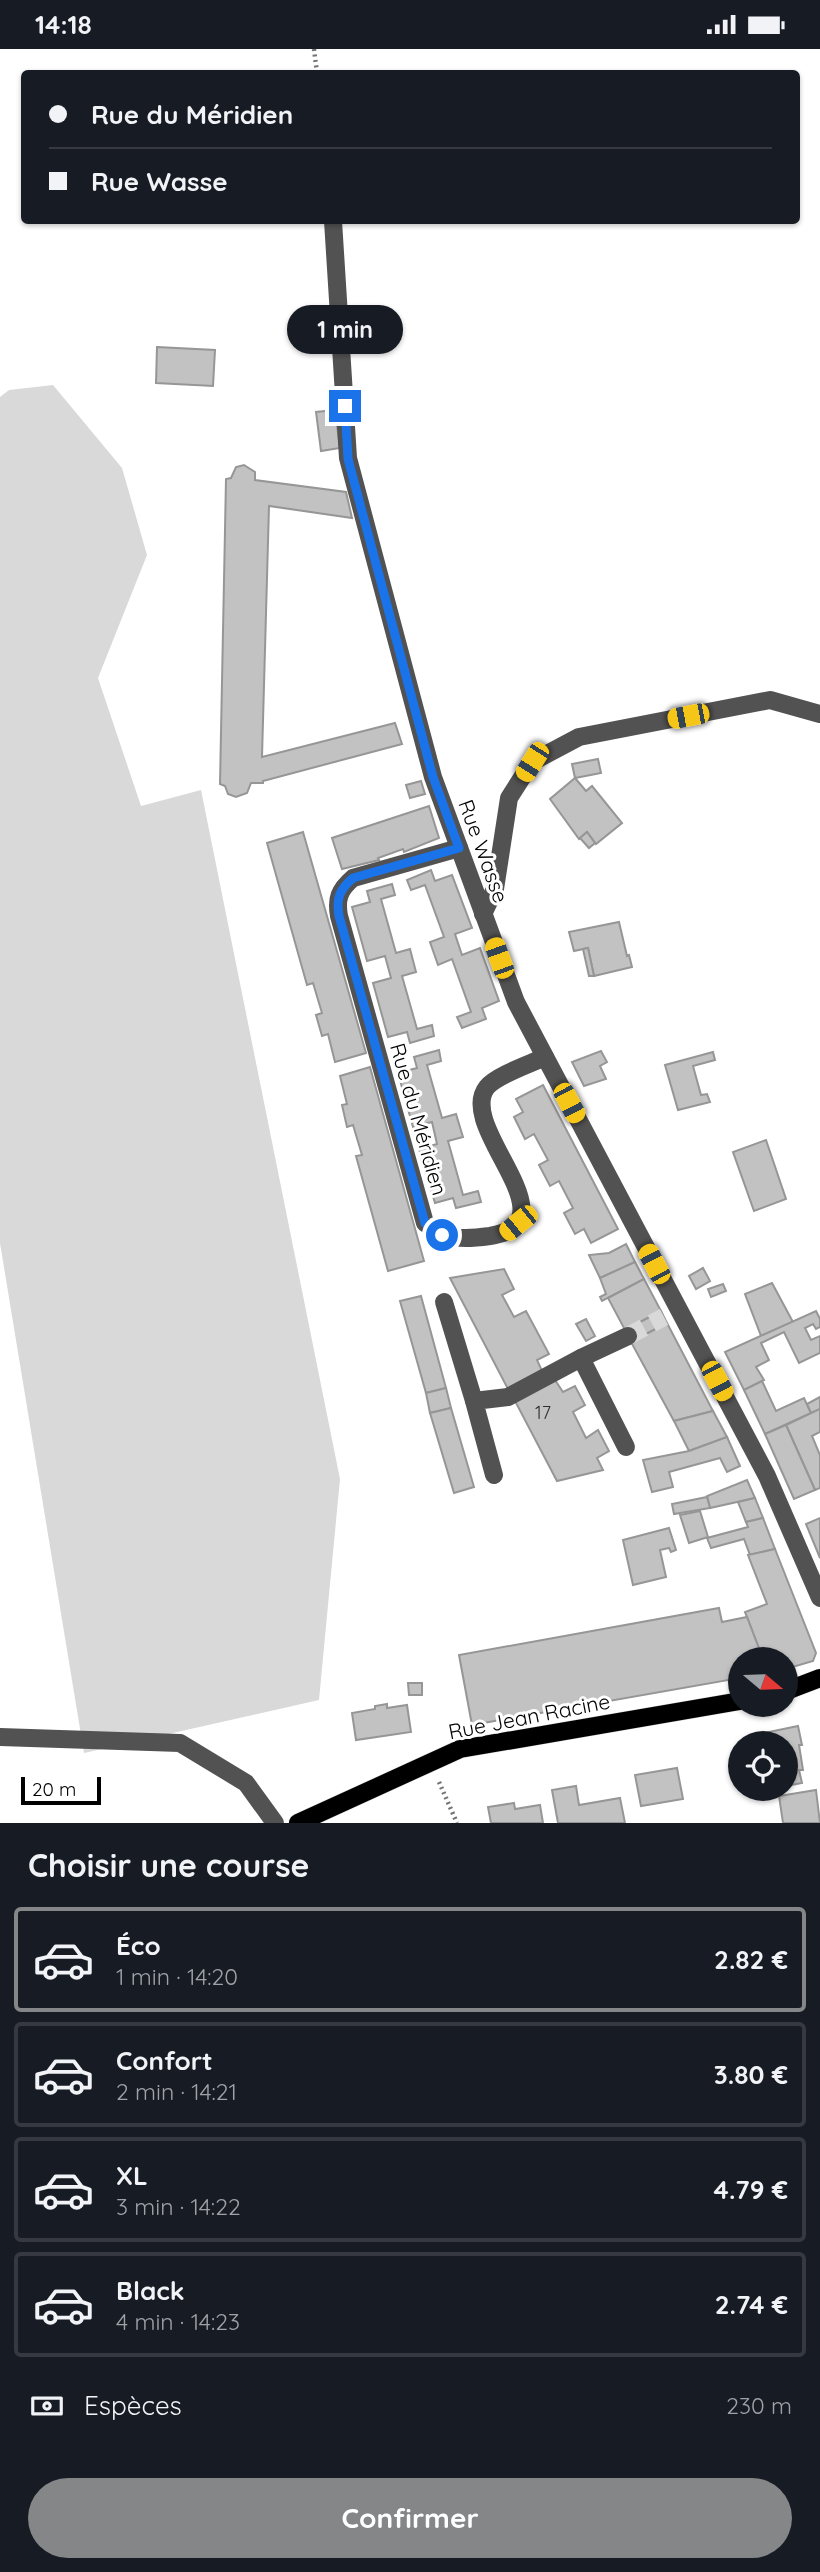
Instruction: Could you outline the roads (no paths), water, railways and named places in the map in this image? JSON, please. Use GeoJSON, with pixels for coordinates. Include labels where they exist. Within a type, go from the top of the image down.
{"type":"FeatureCollection","features":[{"type":"Feature","properties":{"kind":"main road"},"geometry":{"type":"LineString","coordinates":[[798,1686],[820,1678]]}},
{"type":"Feature","properties":{"kind":"main road","name":"Rue Jean Racine"},"geometry":{"type":"LineString","coordinates":[[298,1823],[460,1749],[728,1703]]}},
{"type":"Feature","properties":{"kind":"street","name":"Rue Wasse"},"geometry":{"type":"LineString","coordinates":[[333,224],[348,459],[433,777],[516,1002],[671,1314],[767,1476],[820,1598]]}},
{"type":"Feature","properties":{"kind":"street"},"geometry":{"type":"LineString","coordinates":[[484,914],[495,889],[509,798],[532,762],[579,737],[770,700],[820,714]]}},
{"type":"Feature","properties":{"kind":"street","name":"Rue du Méridien"},"geometry":{"type":"LineString","coordinates":[[459,848],[353,878],[344,886],[336,900],[425,1223],[442,1235],[464,1240],[505,1234],[518,1223],[522,1210],[520,1194],[484,1121],[482,1103],[487,1087],[545,1057]]}},
{"type":"Feature","properties":{"kind":"street"},"geometry":{"type":"LineString","coordinates":[[444,1302],[494,1475]]}},
{"type":"Feature","properties":{"kind":"street"},"geometry":{"type":"LineString","coordinates":[[474,1401],[508,1397],[628,1336]]}},
{"type":"Feature","properties":{"kind":"street"},"geometry":{"type":"LineString","coordinates":[[581,1358],[626,1447]]}},
{"type":"Feature","properties":{"kind":"street"},"geometry":{"type":"LineString","coordinates":[[0,1737],[180,1743],[246,1783],[275,1823]]}},
{"type":"Feature","properties":{"kind":"tunnel"},"geometry":{"type":"LineString","coordinates":[[628,1336],[664,1317]]}}]}
